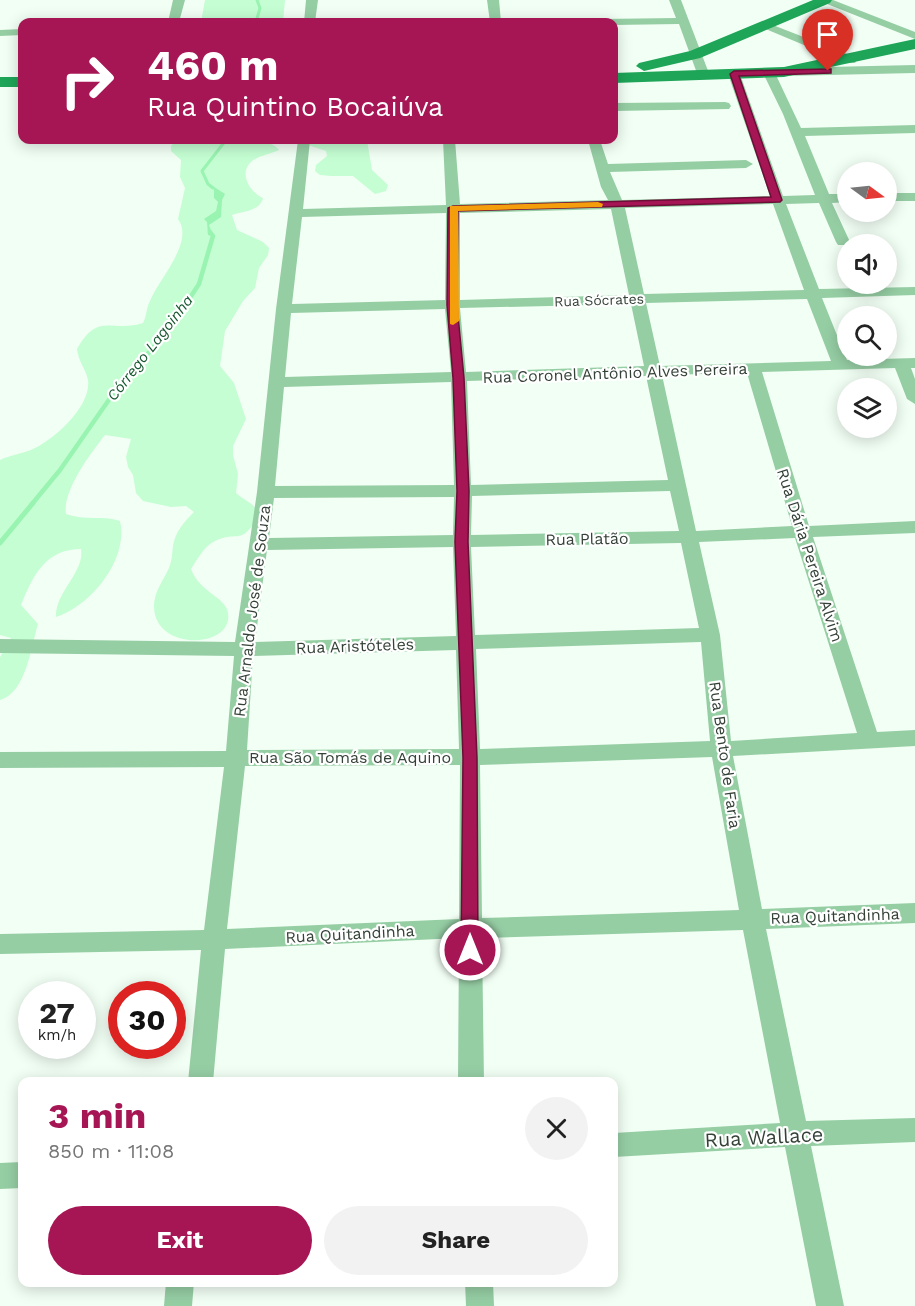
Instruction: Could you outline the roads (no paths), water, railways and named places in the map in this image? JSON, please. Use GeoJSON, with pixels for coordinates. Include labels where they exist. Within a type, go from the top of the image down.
{"type":"FeatureCollection","features":[{"type":"Feature","properties":{"kind":"main road"},"geometry":{"type":"LineString","coordinates":[[618,67],[652,66],[695,55],[824,0]]}},
{"type":"Feature","properties":{"kind":"main road"},"geometry":{"type":"LineString","coordinates":[[618,78],[777,72],[851,60],[914,44]]}},
{"type":"Feature","properties":{"kind":"main road"},"geometry":{"type":"LineString","coordinates":[[0,82],[18,82]]}},
{"type":"Feature","properties":{"kind":"main road"},"geometry":{"type":"LineString","coordinates":[[0,92],[18,92]]}},
{"type":"Feature","properties":{"kind":"street"},"geometry":{"type":"LineString","coordinates":[[175,18],[179,0]]}},
{"type":"Feature","properties":{"kind":"street"},"geometry":{"type":"LineString","coordinates":[[310,18],[312,0]]}},
{"type":"Feature","properties":{"kind":"street"},"geometry":{"type":"LineString","coordinates":[[493,0],[495,18]]}},
{"type":"Feature","properties":{"kind":"street"},"geometry":{"type":"LineString","coordinates":[[675,0],[681,21],[704,76]]}},
{"type":"Feature","properties":{"kind":"street"},"geometry":{"type":"LineString","coordinates":[[824,0],[914,44]]}},
{"type":"Feature","properties":{"kind":"street"},"geometry":{"type":"LineString","coordinates":[[618,22],[681,21]]}},
{"type":"Feature","properties":{"kind":"street"},"geometry":{"type":"LineString","coordinates":[[765,25],[851,60]]}},
{"type":"Feature","properties":{"kind":"street"},"geometry":{"type":"LineString","coordinates":[[0,33],[18,33]]}},
{"type":"Feature","properties":{"kind":"street"},"geometry":{"type":"LineString","coordinates":[[839,234],[822,198],[777,72],[915,69]]}},
{"type":"Feature","properties":{"kind":"street"},"geometry":{"type":"LineString","coordinates":[[734,74],[777,200],[837,355]]}},
{"type":"Feature","properties":{"kind":"street"},"geometry":{"type":"LineString","coordinates":[[618,107],[725,106]]}},
{"type":"Feature","properties":{"kind":"street"},"geometry":{"type":"LineString","coordinates":[[797,132],[915,129]]}},
{"type":"Feature","properties":{"kind":"street","name":"Rua Arnaldo José de Souza"},"geometry":{"type":"LineString","coordinates":[[200,1077],[236,757],[244,649],[266,492],[304,144]]}},
{"type":"Feature","properties":{"kind":"street"},"geometry":{"type":"LineString","coordinates":[[449,144],[453,208],[452,305],[459,378],[470,758],[471,1077]]}},
{"type":"Feature","properties":{"kind":"street","name":"Rua Bento de Faria"},"geometry":{"type":"LineString","coordinates":[[595,144],[608,187],[617,204],[710,635],[721,749],[752,919],[830,1306]]}},
{"type":"Feature","properties":{"kind":"street"},"geometry":{"type":"LineString","coordinates":[[603,168],[746,164]]}},
{"type":"Feature","properties":{"kind":"street"},"geometry":{"type":"LineString","coordinates":[[897,197],[915,197]]}},
{"type":"Feature","properties":{"kind":"street"},"geometry":{"type":"LineString","coordinates":[[296,213],[837,198]]}},
{"type":"Feature","properties":{"kind":"street","name":"Rua Sócrates"},"geometry":{"type":"LineString","coordinates":[[284,309],[915,291]]}},
{"type":"Feature","properties":{"kind":"street"},"geometry":{"type":"LineString","coordinates":[[908,363],[915,399]]}},
{"type":"Feature","properties":{"kind":"street","name":"Rua Coronel Antônio Alves Pereira"},"geometry":{"type":"LineString","coordinates":[[278,381],[459,378],[837,365]]}},
{"type":"Feature","properties":{"kind":"street","name":"Rua Dária Pereira Alvim"},"geometry":{"type":"LineString","coordinates":[[753,368],[802,531],[870,741]]}},
{"type":"Feature","properties":{"kind":"street"},"geometry":{"type":"LineString","coordinates":[[266,492],[463,491],[678,485]]}},
{"type":"Feature","properties":{"kind":"street","name":"Rua Platão"},"geometry":{"type":"LineString","coordinates":[[259,544],[688,537],[915,527]]}},
{"type":"Feature","properties":{"kind":"street","name":"Rua Aristóteles"},"geometry":{"type":"LineString","coordinates":[[0,646],[244,649],[710,635]]}},
{"type":"Feature","properties":{"kind":"street","name":"Rua São Tomás de Aquino"},"geometry":{"type":"LineString","coordinates":[[0,760],[236,757],[470,758],[721,749],[915,738]]}},
{"type":"Feature","properties":{"kind":"street","name":"Rua Quitandinha"},"geometry":{"type":"LineString","coordinates":[[0,944],[214,940],[470,928],[915,913]]}},
{"type":"Feature","properties":{"kind":"street","name":"Rua Wallace"},"geometry":{"type":"LineString","coordinates":[[618,1145],[795,1134],[915,1131]]}},
{"type":"Feature","properties":{"kind":"street"},"geometry":{"type":"LineString","coordinates":[[0,1176],[18,1175]]}},
{"type":"Feature","properties":{"kind":"street"},"geometry":{"type":"LineString","coordinates":[[178,1306],[180,1287]]}},
{"type":"Feature","properties":{"kind":"street"},"geometry":{"type":"LineString","coordinates":[[479,1287],[480,1306]]}},
{"type":"Feature","properties":{"kind":"waterway","name":"Córrego Lagoinha"},"geometry":{"type":"LineString","coordinates":[[257,0],[260,8],[257,18]]}},
{"type":"Feature","properties":{"kind":"waterway","name":"Córrego Lagoinha"},"geometry":{"type":"LineString","coordinates":[[213,188],[208,184],[202,171],[223,144]]}},
{"type":"Feature","properties":{"kind":"waterway","name":"Córrego Lagoinha"},"geometry":{"type":"LineString","coordinates":[[32,504],[60,470],[113,394],[170,328],[199,284],[213,236],[210,232]]}},
{"type":"Feature","properties":{"kind":"waterway","name":"Córrego Lagoinha"},"geometry":{"type":"LineString","coordinates":[[0,543],[33,503]]}}]}
